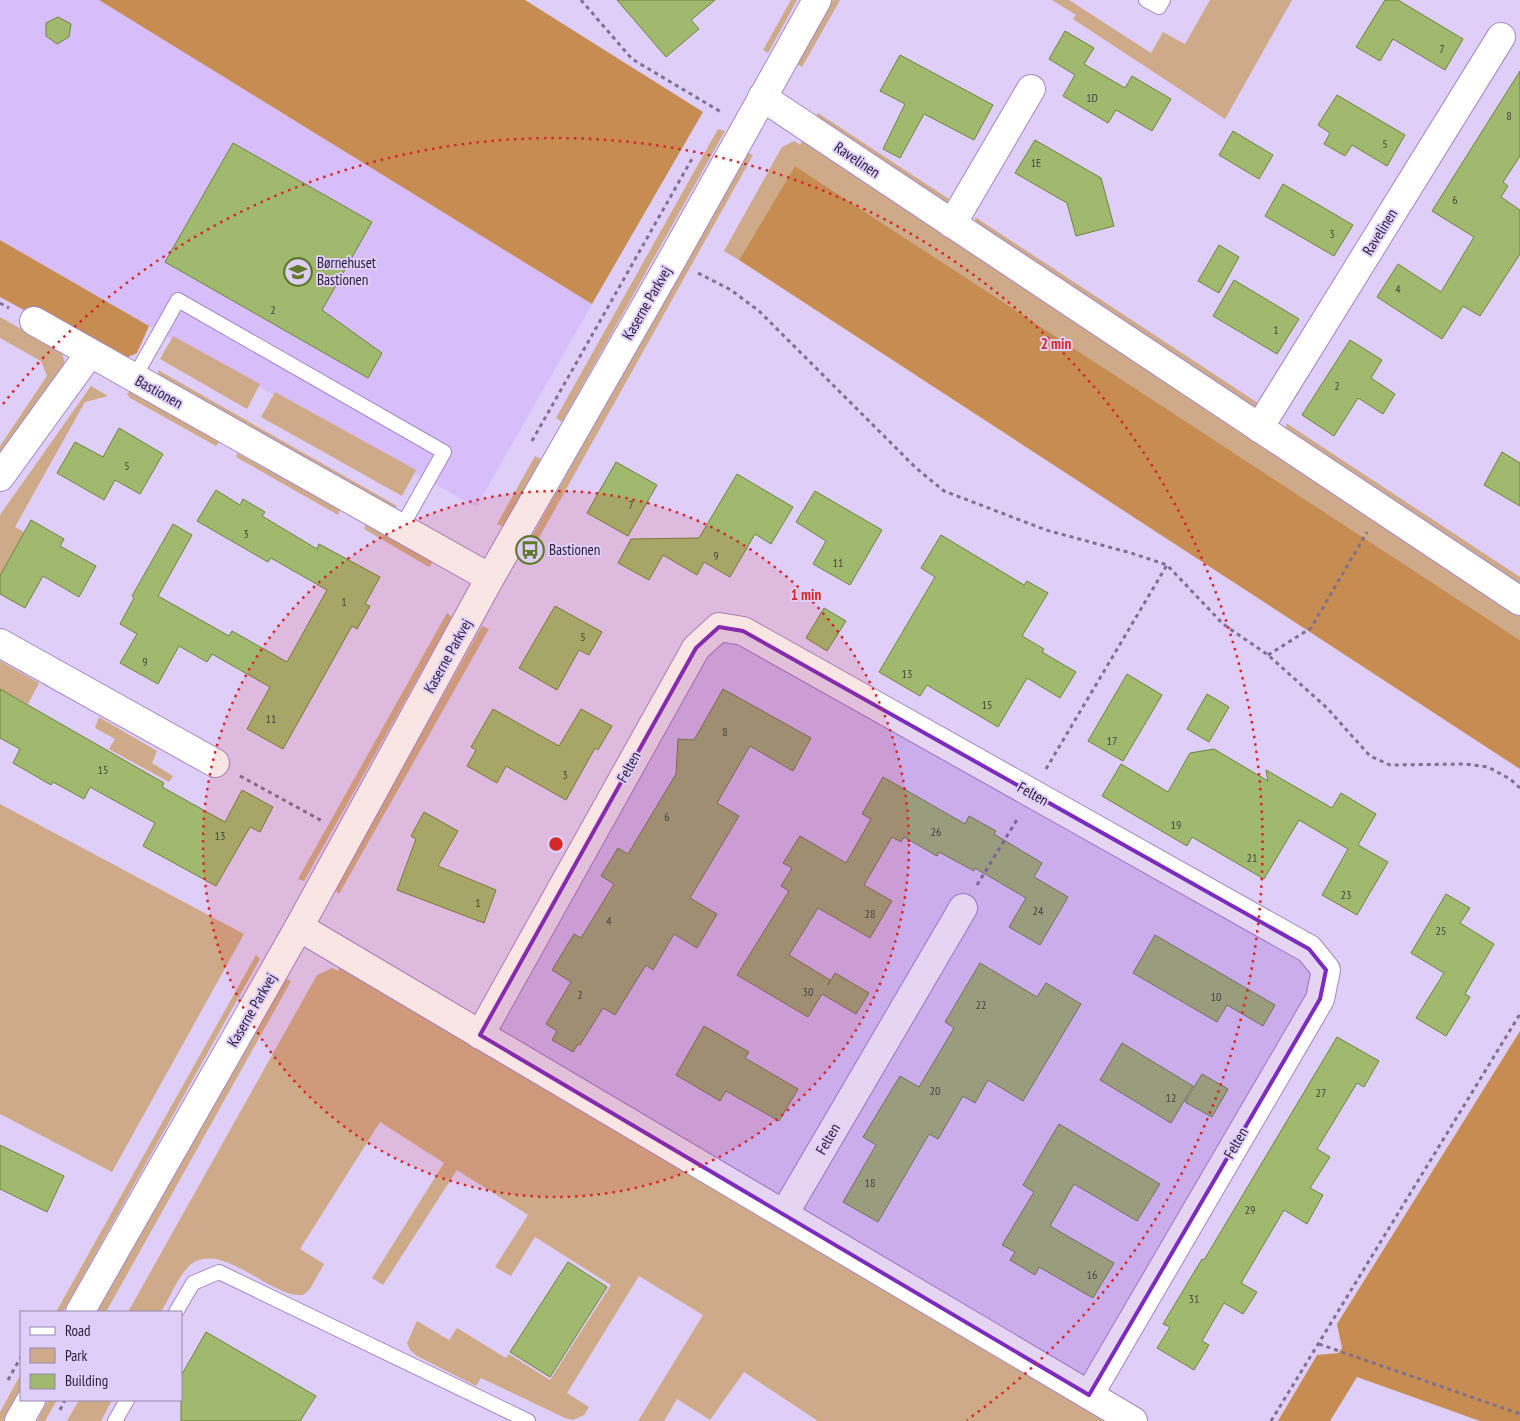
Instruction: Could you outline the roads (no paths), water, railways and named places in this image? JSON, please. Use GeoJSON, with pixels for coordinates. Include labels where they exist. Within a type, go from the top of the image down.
{"type":"FeatureCollection","features":[{"type":"Feature","properties":{"kind":"street","name":"Kaserne Parkvej"},"geometry":{"type":"LineString","coordinates":[[81,1311],[298,928],[490,578],[817,0]]}},
{"type":"Feature","properties":{"kind":"street","name":"Ravelinen"},"geometry":{"type":"LineString","coordinates":[[1259,428],[1500,37]]}},
{"type":"Feature","properties":{"kind":"street"},"geometry":{"type":"LineString","coordinates":[[952,224],[1031,89]]}},
{"type":"Feature","properties":{"kind":"street","name":"Ravelinen"},"geometry":{"type":"LineString","coordinates":[[762,97],[1520,601]]}},
{"type":"Feature","properties":{"kind":"street","name":"Bastionen"},"geometry":{"type":"LineString","coordinates":[[34,321],[490,578]]}},
{"type":"Feature","properties":{"kind":"street"},"geometry":{"type":"LineString","coordinates":[[0,477],[90,353]]}},
{"type":"Feature","properties":{"kind":"street","name":"Felten"},"geometry":{"type":"LineString","coordinates":[[480,1035],[696,648],[719,627],[743,631],[1309,949],[1326,970],[1320,998],[1089,1395]]}},
{"type":"Feature","properties":{"kind":"street"},"geometry":{"type":"LineString","coordinates":[[0,644],[215,763]]}},
{"type":"Feature","properties":{"kind":"street","name":"Felten"},"geometry":{"type":"LineString","coordinates":[[784,1214],[964,908]]}},
{"type":"Feature","properties":{"kind":"street"},"geometry":{"type":"LineString","coordinates":[[298,928],[1133,1421]]}},
{"type":"Feature","properties":{"kind":"street"},"geometry":{"type":"LineString","coordinates":[[19,1421],[30,1401]]}},
{"type":"Feature","properties":{"kind":"lane"},"geometry":{"type":"LineString","coordinates":[[1146,0],[1159,7],[1163,0]]}},
{"type":"Feature","properties":{"kind":"lane"},"geometry":{"type":"LineString","coordinates":[[134,378],[178,300],[444,452],[401,528]]}},
{"type":"Feature","properties":{"kind":"lane"},"geometry":{"type":"LineString","coordinates":[[177,1311],[193,1282],[219,1272],[528,1421]]}},
{"type":"Feature","properties":{"kind":"lane"},"geometry":{"type":"LineString","coordinates":[[114,1421],[126,1401]]}},
{"type":"Feature","properties":{"kind":"place","name":"Børnehuset Bastionen"},"geometry":{"type":"Point","coordinates":[298,272]}},
{"type":"Feature","properties":{"kind":"place","name":"Bastionen"},"geometry":{"type":"Point","coordinates":[530,550]}}]}
